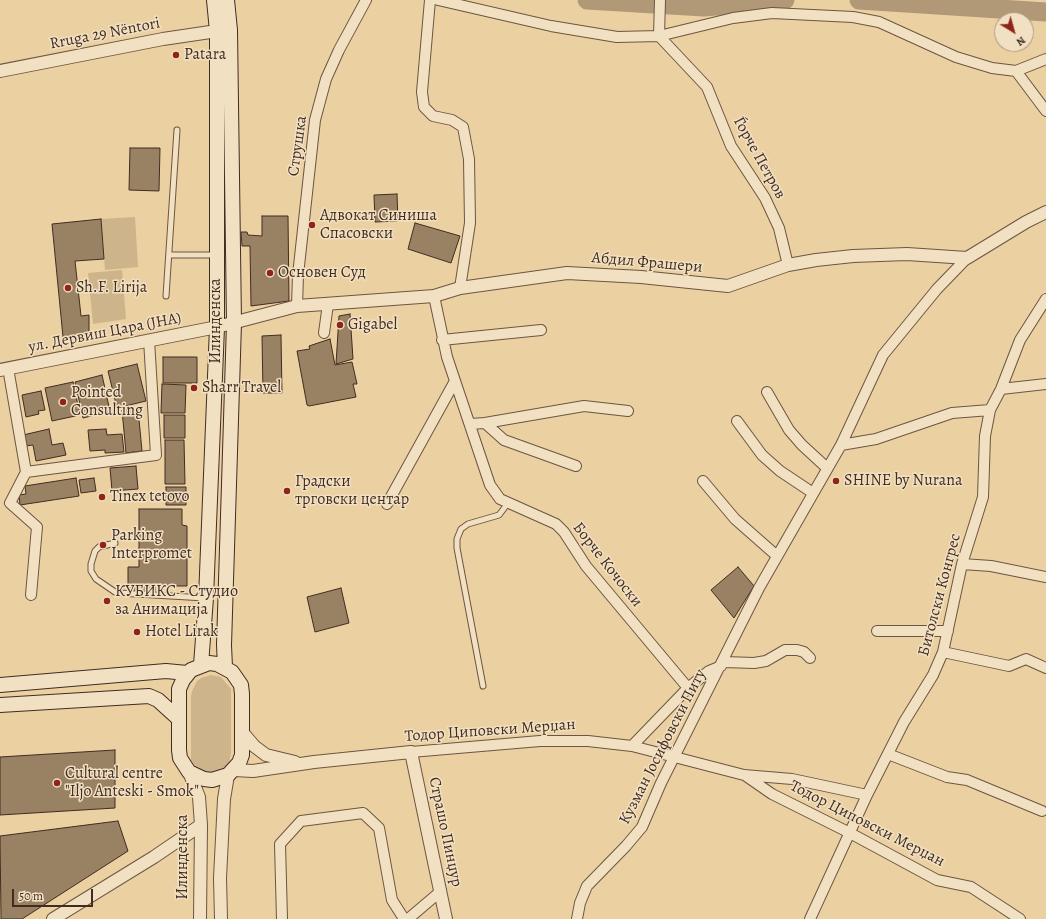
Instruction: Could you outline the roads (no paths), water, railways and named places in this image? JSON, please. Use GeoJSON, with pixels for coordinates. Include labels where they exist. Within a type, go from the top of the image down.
{"type":"FeatureCollection","features":[{"type":"Feature","properties":{"kind":"main road","name":"Илинденска"},"geometry":{"type":"LineString","coordinates":[[201,665],[206,598],[217,327],[217,31],[214,0]]}},
{"type":"Feature","properties":{"kind":"main road","name":"Илинденска"},"geometry":{"type":"LineString","coordinates":[[225,667],[224,645],[234,323],[230,30],[227,0]]}},
{"type":"Feature","properties":{"kind":"main road"},"geometry":{"type":"LineString","coordinates":[[0,685],[166,671],[187,673],[201,665],[209,663],[225,667],[232,672],[241,685],[243,733],[242,755],[231,772],[220,778],[208,780],[189,772]]}},
{"type":"Feature","properties":{"kind":"main road","name":"Илинденска"},"geometry":{"type":"LineString","coordinates":[[187,673],[179,689],[179,719],[180,758],[189,772]]}},
{"type":"Feature","properties":{"kind":"main road"},"geometry":{"type":"LineString","coordinates":[[0,705],[149,696],[158,700],[179,719]]}},
{"type":"Feature","properties":{"kind":"street","name":"Струшка"},"geometry":{"type":"LineString","coordinates":[[297,306],[298,275],[315,120],[326,79],[339,50],[366,0]]}},
{"type":"Feature","properties":{"kind":"street"},"geometry":{"type":"LineString","coordinates":[[430,0],[422,92],[424,107],[433,116],[452,120],[463,127],[469,159],[470,223],[460,288]]}},
{"type":"Feature","properties":{"kind":"street"},"geometry":{"type":"LineString","coordinates":[[438,0],[497,15],[616,37],[660,36],[733,18],[772,13],[853,17],[886,24],[963,59],[992,68],[1016,71],[1046,60]]}},
{"type":"Feature","properties":{"kind":"street"},"geometry":{"type":"LineString","coordinates":[[660,0],[660,36]]}},
{"type":"Feature","properties":{"kind":"street","name":"Rruga 29 Nëntori"},"geometry":{"type":"LineString","coordinates":[[0,71],[163,39],[217,31]]}},
{"type":"Feature","properties":{"kind":"street","name":"Ѓорче Петров"},"geometry":{"type":"LineString","coordinates":[[660,36],[707,87],[731,146],[765,198],[779,228],[788,265]]}},
{"type":"Feature","properties":{"kind":"street"},"geometry":{"type":"LineString","coordinates":[[1016,71],[1046,111]]}},
{"type":"Feature","properties":{"kind":"street"},"geometry":{"type":"LineString","coordinates":[[966,258],[1026,222],[1046,212]]}},
{"type":"Feature","properties":{"kind":"street","name":"Абдил Фрашери"},"geometry":{"type":"LineString","coordinates":[[234,323],[297,306],[434,296],[460,288],[567,273],[728,286],[788,265],[853,256],[907,254],[966,258]]}},
{"type":"Feature","properties":{"kind":"street","name":"Кузман Јосифовски Питу"},"geometry":{"type":"LineString","coordinates":[[577,919],[580,903],[587,886],[626,846],[642,827],[661,783],[676,757],[723,664],[755,595],[841,445],[883,356],[937,289],[966,258]]}},
{"type":"Feature","properties":{"kind":"street","name":"Борче Кочоски"},"geometry":{"type":"LineString","coordinates":[[434,296],[442,340],[490,485],[500,499],[556,524],[564,532],[586,566],[688,688]]}},
{"type":"Feature","properties":{"kind":"street","name":"Битолски Конгрес"},"geometry":{"type":"LineString","coordinates":[[813,918],[867,795],[888,754],[933,675],[944,652],[962,564],[983,497],[985,436],[990,410],[1001,389],[1020,340],[1046,299]]}},
{"type":"Feature","properties":{"kind":"street"},"geometry":{"type":"LineString","coordinates":[[324,333],[328,304]]}},
{"type":"Feature","properties":{"kind":"street","name":"ул. Дервиш Цара (ЈНА)"},"geometry":{"type":"LineString","coordinates":[[4,369],[234,323]]}},
{"type":"Feature","properties":{"kind":"street"},"geometry":{"type":"LineString","coordinates":[[442,340],[541,330]]}},
{"type":"Feature","properties":{"kind":"street"},"geometry":{"type":"LineString","coordinates":[[26,472],[156,454],[149,340]]}},
{"type":"Feature","properties":{"kind":"street"},"geometry":{"type":"LineString","coordinates":[[4,369],[26,472],[10,504],[37,527],[31,595]]}},
{"type":"Feature","properties":{"kind":"street"},"geometry":{"type":"LineString","coordinates":[[387,504],[455,381]]}},
{"type":"Feature","properties":{"kind":"street"},"geometry":{"type":"LineString","coordinates":[[1001,389],[1046,384]]}},
{"type":"Feature","properties":{"kind":"street"},"geometry":{"type":"LineString","coordinates":[[767,392],[789,430],[802,445],[827,468]]}},
{"type":"Feature","properties":{"kind":"street"},"geometry":{"type":"LineString","coordinates":[[470,424],[485,423],[584,406],[628,410]]}},
{"type":"Feature","properties":{"kind":"street"},"geometry":{"type":"LineString","coordinates":[[841,445],[876,439],[952,413],[990,410]]}},
{"type":"Feature","properties":{"kind":"street"},"geometry":{"type":"LineString","coordinates":[[737,421],[762,455],[780,471],[813,493]]}},
{"type":"Feature","properties":{"kind":"street"},"geometry":{"type":"LineString","coordinates":[[485,423],[504,440],[576,466]]}},
{"type":"Feature","properties":{"kind":"street"},"geometry":{"type":"LineString","coordinates":[[703,481],[735,519],[777,556]]}},
{"type":"Feature","properties":{"kind":"street"},"geometry":{"type":"LineString","coordinates":[[962,564],[992,566],[1046,577]]}},
{"type":"Feature","properties":{"kind":"street"},"geometry":{"type":"LineString","coordinates":[[877,631],[948,631]]}},
{"type":"Feature","properties":{"kind":"street"},"geometry":{"type":"LineString","coordinates":[[632,746],[688,688],[709,670],[723,664],[754,664],[766,661],[786,650],[797,650],[804,652],[810,658]]}},
{"type":"Feature","properties":{"kind":"street"},"geometry":{"type":"LineString","coordinates":[[944,652],[1010,666],[1026,659],[1046,668]]}},
{"type":"Feature","properties":{"kind":"street"},"geometry":{"type":"LineString","coordinates":[[243,733],[259,750],[266,755],[306,763]]}},
{"type":"Feature","properties":{"kind":"street","name":"Тодор Циповски Мерџан"},"geometry":{"type":"LineString","coordinates":[[231,772],[253,771],[306,763],[411,752],[540,741],[588,741],[632,746],[744,775],[792,779],[867,795]]}},
{"type":"Feature","properties":{"kind":"street","name":"Страшо Пинџур"},"geometry":{"type":"LineString","coordinates":[[411,752],[446,919]]}},
{"type":"Feature","properties":{"kind":"street"},"geometry":{"type":"LineString","coordinates":[[888,754],[947,777],[967,780],[1042,811]]}},
{"type":"Feature","properties":{"kind":"street","name":"Илинденска"},"geometry":{"type":"LineString","coordinates":[[189,772],[199,798],[201,825],[200,919]]}},
{"type":"Feature","properties":{"kind":"street"},"geometry":{"type":"LineString","coordinates":[[221,919],[220,870],[224,799],[231,772]]}},
{"type":"Feature","properties":{"kind":"street","name":"Тодор Циповски Мерџан"},"geometry":{"type":"LineString","coordinates":[[744,775],[772,794],[850,833],[937,880],[971,888],[1020,919]]}},
{"type":"Feature","properties":{"kind":"street"},"geometry":{"type":"LineString","coordinates":[[282,919],[280,844],[301,821],[363,813],[379,828],[392,900],[404,919]]}},
{"type":"Feature","properties":{"kind":"street"},"geometry":{"type":"LineString","coordinates":[[53,919],[179,842],[201,825]]}},
{"type":"Feature","properties":{"kind":"street"},"geometry":{"type":"LineString","coordinates":[[408,919],[441,891]]}},
{"type":"Feature","properties":{"kind":"street"},"geometry":{"type":"LineString","coordinates":[[200,919],[212,919]]}},
{"type":"Feature","properties":{"kind":"lane"},"geometry":{"type":"LineString","coordinates":[[166,296],[177,130]]}},
{"type":"Feature","properties":{"kind":"lane"},"geometry":{"type":"LineString","coordinates":[[169,255],[217,255]]}},
{"type":"Feature","properties":{"kind":"lane"},"geometry":{"type":"LineString","coordinates":[[483,686],[457,548],[457,539],[461,528],[468,524],[499,515],[508,503]]}},
{"type":"Feature","properties":{"kind":"lane"},"geometry":{"type":"LineString","coordinates":[[115,543],[99,547],[95,551],[91,564],[91,571],[96,580],[117,592],[206,598]]}},
{"type":"Feature","properties":{"kind":"waterway"},"geometry":{"type":"LineString","coordinates":[[587,0],[704,7],[785,0]]}},
{"type":"Feature","properties":{"kind":"waterway"},"geometry":{"type":"LineString","coordinates":[[859,0],[1046,12]]}},
{"type":"Feature","properties":{"kind":"place","name":"Patara"},"geometry":{"type":"Point","coordinates":[176,55]}},
{"type":"Feature","properties":{"kind":"place","name":"Адвокат Синиша Спасовски"},"geometry":{"type":"Point","coordinates":[312,225]}},
{"type":"Feature","properties":{"kind":"place","name":"Основен Суд"},"geometry":{"type":"Point","coordinates":[270,273]}},
{"type":"Feature","properties":{"kind":"place","name":"Sh.F. Lirija"},"geometry":{"type":"Point","coordinates":[68,288]}},
{"type":"Feature","properties":{"kind":"place","name":"Gigabel"},"geometry":{"type":"Point","coordinates":[340,325]}},
{"type":"Feature","properties":{"kind":"place","name":"Sharr Travel"},"geometry":{"type":"Point","coordinates":[194,388]}},
{"type":"Feature","properties":{"kind":"place","name":"Pointed Consulting"},"geometry":{"type":"Point","coordinates":[63,402]}},
{"type":"Feature","properties":{"kind":"place","name":"SHINE by Nurana"},"geometry":{"type":"Point","coordinates":[836,481]}},
{"type":"Feature","properties":{"kind":"place","name":"Градски трговски центар"},"geometry":{"type":"Point","coordinates":[287,491]}},
{"type":"Feature","properties":{"kind":"place","name":"Tinex tetovo"},"geometry":{"type":"Point","coordinates":[102,497]}},
{"type":"Feature","properties":{"kind":"place","name":"Parking Interpromet"},"geometry":{"type":"Point","coordinates":[103,545]}},
{"type":"Feature","properties":{"kind":"place","name":"КУБИКС - Студио за Анимација"},"geometry":{"type":"Point","coordinates":[107,601]}},
{"type":"Feature","properties":{"kind":"place","name":"Hotel Lirak"},"geometry":{"type":"Point","coordinates":[137,632]}},
{"type":"Feature","properties":{"kind":"place","name":"Cultural centre \"Iljo Anteski - Smok\""},"geometry":{"type":"Point","coordinates":[57,783]}}]}
